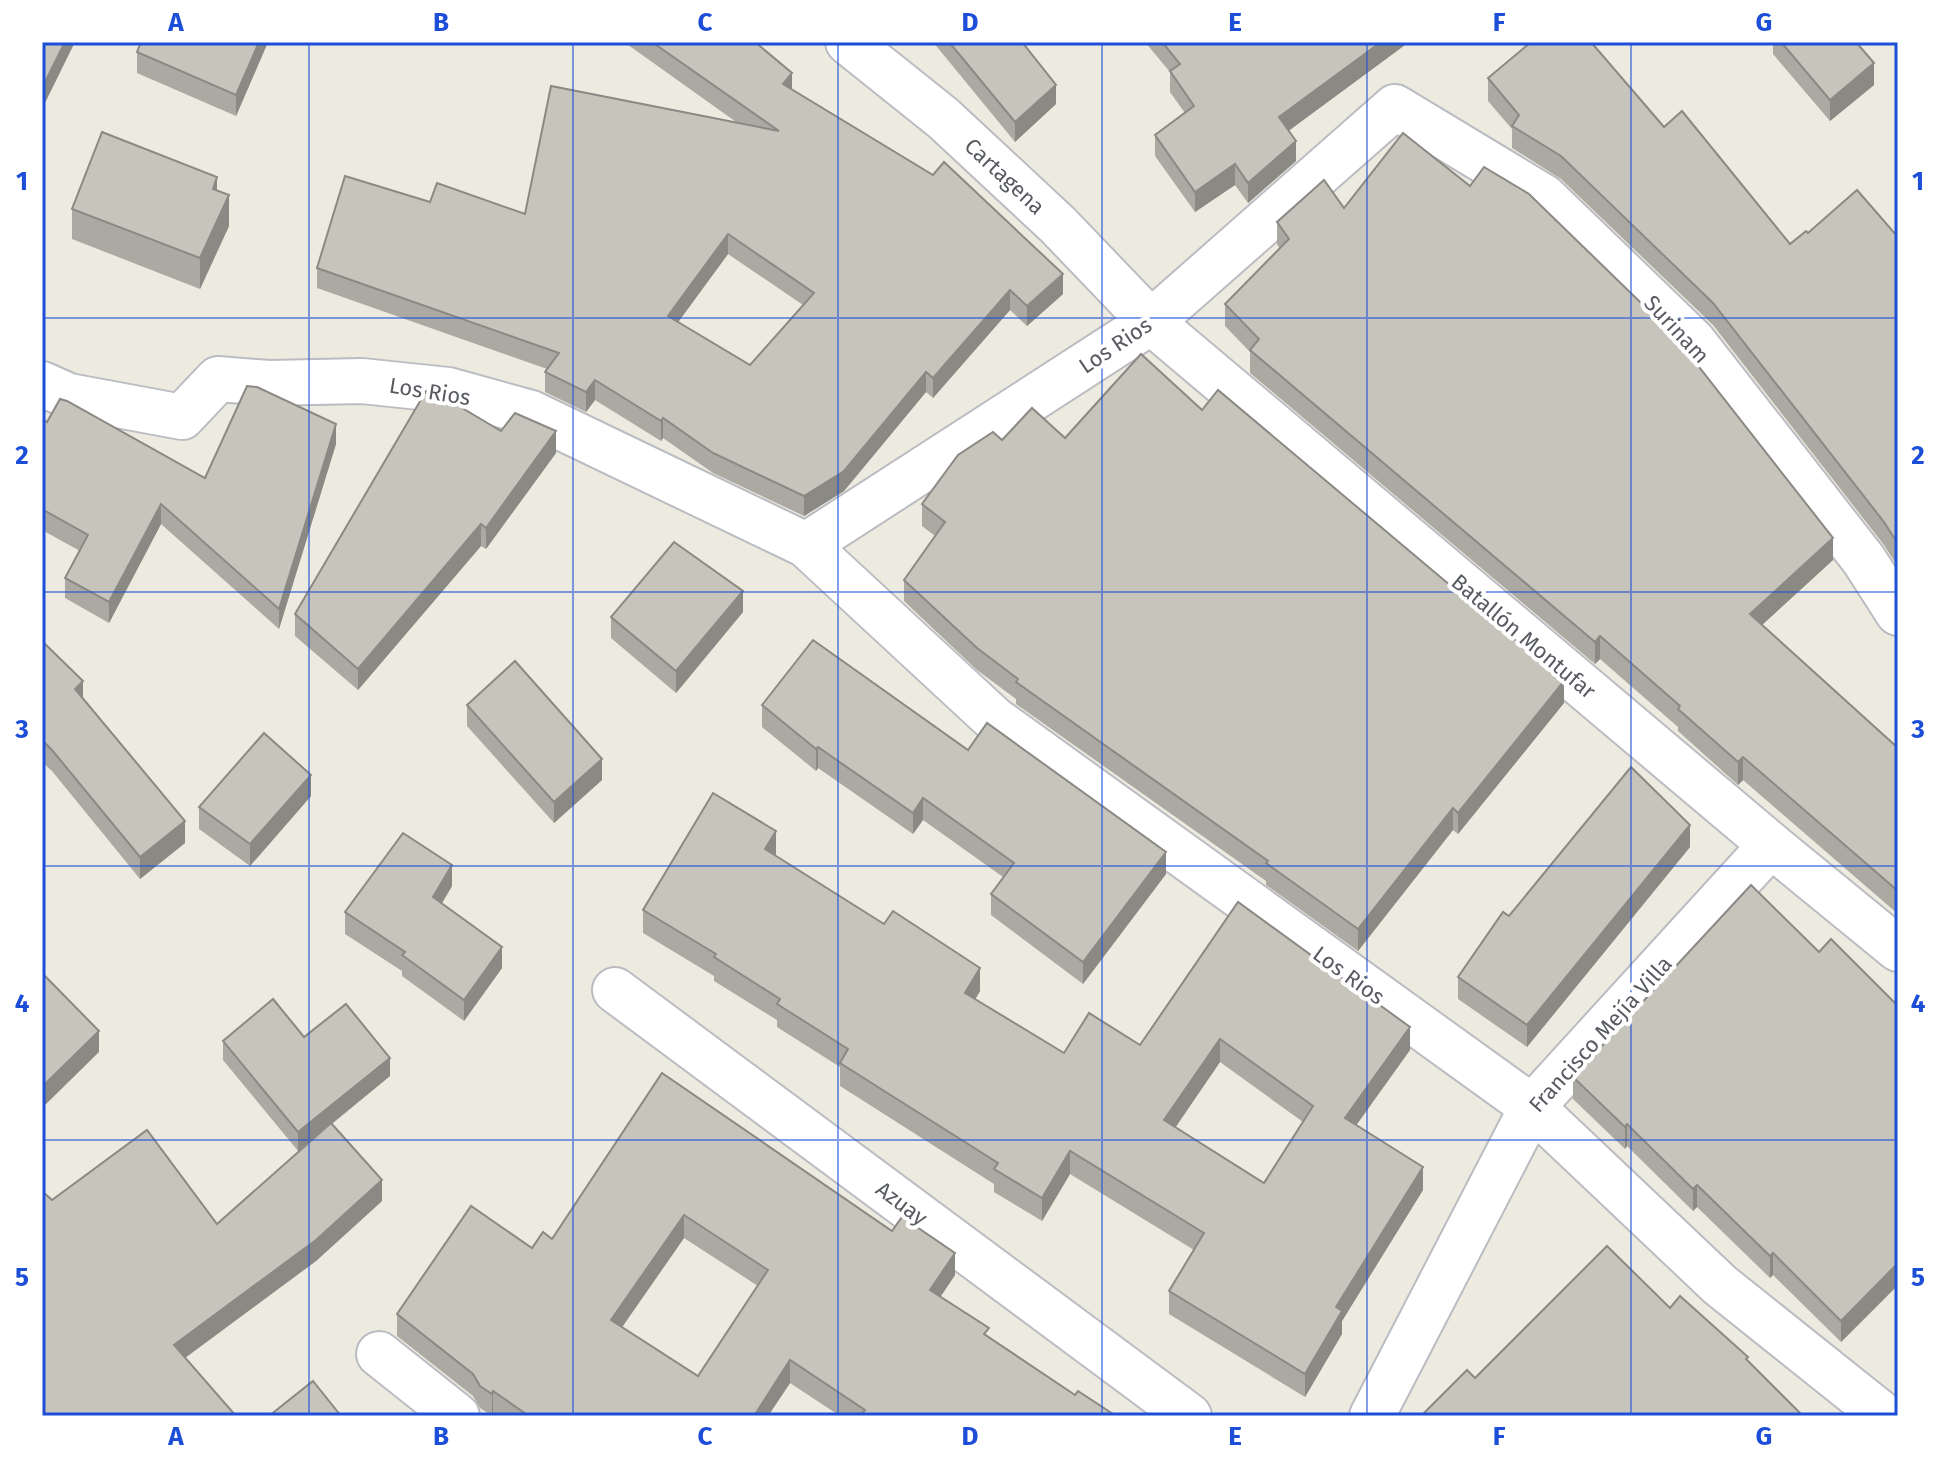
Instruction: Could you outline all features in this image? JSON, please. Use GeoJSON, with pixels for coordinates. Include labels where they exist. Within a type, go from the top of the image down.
{"type":"FeatureCollection","features":[{"type":"Feature","properties":{"kind":"street","name":"Cartagena"},"geometry":{"type":"LineString","coordinates":[[848,42],[943,118],[1058,225],[1151,322]]}},
{"type":"Feature","properties":{"kind":"street","name":"Los Rios"},"geometry":{"type":"LineString","coordinates":[[806,545],[1151,322],[1395,107]]}},
{"type":"Feature","properties":{"kind":"street","name":"Surinam"},"geometry":{"type":"LineString","coordinates":[[1395,107],[1544,197],[1693,341],[1864,560],[1898,613]]}},
{"type":"Feature","properties":{"kind":"street","name":"Batallón Montufar"},"geometry":{"type":"LineString","coordinates":[[1151,322],[1898,949]]}},
{"type":"Feature","properties":{"kind":"street","name":"Los Rios"},"geometry":{"type":"LineString","coordinates":[[42,384],[69,396],[182,417],[218,379],[269,383],[362,381],[448,390],[531,413],[806,545],[994,719],[1532,1107],[1720,1285],[1884,1416]]}},
{"type":"Feature","properties":{"kind":"street","name":"Francisco Mejía Villa"},"geometry":{"type":"LineString","coordinates":[[1372,1416],[1532,1107],[1771,845]]}},
{"type":"Feature","properties":{"kind":"street","name":"Azuay"},"geometry":{"type":"LineString","coordinates":[[615,990],[1189,1416]]}},
{"type":"Feature","properties":{"kind":"street"},"geometry":{"type":"LineString","coordinates":[[379,1354],[457,1416]]}},
{"type":"Feature","properties":{"kind":"building"},"geometry":{"type":"Polygon","coordinates":[[[42,42],[65,42],[42,88],[42,42]]]}},
{"type":"Feature","properties":{"kind":"building"},"geometry":{"type":"Polygon","coordinates":[[[141,42],[259,42],[236,95],[137,52],[141,42]]]}},
{"type":"Feature","properties":{"kind":"building"},"geometry":{"type":"Polygon","coordinates":[[[652,42],[755,42],[792,73],[783,84],[933,175],[944,162],[1063,274],[1027,306],[1010,290],[933,378],[926,372],[844,471],[804,496],[713,453],[663,418],[661,421],[595,380],[586,392],[545,372],[559,353],[317,268],[345,176],[430,202],[437,183],[525,214],[551,86],[779,131],[652,42]],[[728,234],[668,316],[750,365],[814,293],[728,234]]]}},
{"type":"Feature","properties":{"kind":"building"},"geometry":{"type":"Polygon","coordinates":[[[949,42],[1022,42],[1056,85],[1015,122],[949,42]]]}},
{"type":"Feature","properties":{"kind":"building"},"geometry":{"type":"Polygon","coordinates":[[[1162,42],[1381,42],[1279,117],[1296,141],[1248,183],[1235,164],[1195,192],[1155,135],[1194,106],[1170,71],[1180,64],[1162,42]]]}},
{"type":"Feature","properties":{"kind":"building"},"geometry":{"type":"Polygon","coordinates":[[[1531,42],[1591,42],[1664,127],[1682,111],[1790,244],[1806,231],[1808,233],[1857,190],[1898,237],[1898,544],[1713,303],[1561,156],[1512,126],[1519,115],[1488,78],[1531,42]]]}},
{"type":"Feature","properties":{"kind":"building"},"geometry":{"type":"Polygon","coordinates":[[[1781,42],[1856,42],[1874,63],[1830,100],[1781,42]]]}},
{"type":"Feature","properties":{"kind":"building"},"geometry":{"type":"Polygon","coordinates":[[[102,132],[217,177],[213,189],[229,195],[200,258],[72,209],[102,132]]]}},
{"type":"Feature","properties":{"kind":"building"},"geometry":{"type":"Polygon","coordinates":[[[1403,133],[1470,186],[1484,167],[1529,194],[1674,335],[1833,538],[1750,614],[1898,748],[1898,891],[1743,757],[1738,762],[1600,636],[1595,642],[1250,350],[1259,339],[1225,304],[1289,239],[1277,222],[1324,180],[1344,208],[1403,133]]]}},
{"type":"Feature","properties":{"kind":"building"},"geometry":{"type":"Polygon","coordinates":[[[1141,354],[1202,410],[1218,390],[1564,681],[1458,813],[1453,808],[1358,929],[1266,863],[1268,861],[1016,682],[1018,679],[977,648],[904,580],[945,522],[922,504],[958,455],[993,432],[1002,440],[1032,408],[1065,438],[1141,354]]]}},
{"type":"Feature","properties":{"kind":"building"},"geometry":{"type":"Polygon","coordinates":[[[247,386],[257,387],[336,424],[279,609],[161,504],[109,602],[65,578],[88,535],[42,509],[42,419],[47,422],[60,399],[205,478],[247,386]]]}},
{"type":"Feature","properties":{"kind":"building"},"geometry":{"type":"Polygon","coordinates":[[[426,391],[435,392],[501,431],[515,413],[556,431],[486,528],[481,524],[358,669],[295,614],[426,391]]]}},
{"type":"Feature","properties":{"kind":"building"},"geometry":{"type":"Polygon","coordinates":[[[674,542],[743,591],[676,671],[611,617],[674,542]]]}},
{"type":"Feature","properties":{"kind":"building"},"geometry":{"type":"Polygon","coordinates":[[[813,640],[968,750],[987,723],[1166,852],[1083,962],[991,894],[1014,863],[923,798],[913,813],[818,747],[816,749],[762,705],[813,640]]]}},
{"type":"Feature","properties":{"kind":"building"},"geometry":{"type":"Polygon","coordinates":[[[42,641],[83,681],[75,689],[185,821],[140,857],[42,740],[42,641]]]}},
{"type":"Feature","properties":{"kind":"building"},"geometry":{"type":"Polygon","coordinates":[[[515,661],[602,759],[554,802],[467,705],[515,661]]]}},
{"type":"Feature","properties":{"kind":"building"},"geometry":{"type":"Polygon","coordinates":[[[264,733],[311,775],[250,844],[199,807],[264,733]]]}},
{"type":"Feature","properties":{"kind":"building"},"geometry":{"type":"Polygon","coordinates":[[[1631,767],[1690,825],[1527,1025],[1458,977],[1503,912],[1509,916],[1631,767]]]}},
{"type":"Feature","properties":{"kind":"building"},"geometry":{"type":"Polygon","coordinates":[[[713,793],[776,831],[765,849],[884,924],[893,911],[980,968],[965,993],[1064,1053],[1089,1013],[1140,1045],[1238,902],[1410,1027],[1345,1118],[1423,1167],[1336,1307],[1342,1311],[1305,1374],[1169,1291],[1204,1233],[1070,1151],[1042,1198],[994,1169],[998,1163],[840,1063],[848,1049],[777,1004],[780,999],[714,957],[716,954],[643,910],[713,793]],[[1220,1039],[1164,1120],[1264,1183],[1313,1106],[1220,1039]]]}},
{"type":"Feature","properties":{"kind":"building"},"geometry":{"type":"Polygon","coordinates":[[[403,833],[452,865],[433,897],[502,947],[464,1000],[402,955],[405,952],[345,912],[403,833]]]}},
{"type":"Feature","properties":{"kind":"building"},"geometry":{"type":"Polygon","coordinates":[[[1751,885],[1819,952],[1831,939],[1898,1006],[1898,1263],[1841,1321],[1773,1253],[1770,1256],[1697,1185],[1693,1189],[1627,1124],[1625,1127],[1573,1077],[1751,885]]]}},
{"type":"Feature","properties":{"kind":"building"},"geometry":{"type":"Polygon","coordinates":[[[42,973],[99,1031],[42,1087],[42,973]]]}},
{"type":"Feature","properties":{"kind":"building"},"geometry":{"type":"Polygon","coordinates":[[[273,999],[304,1037],[346,1004],[390,1058],[298,1132],[223,1041],[273,999]]]}},
{"type":"Feature","properties":{"kind":"building"},"geometry":{"type":"Polygon","coordinates":[[[662,1073],[892,1231],[902,1217],[955,1253],[930,1290],[989,1328],[984,1334],[1075,1395],[1078,1391],[1116,1416],[860,1416],[865,1410],[790,1360],[754,1416],[529,1416],[493,1391],[492,1394],[480,1386],[473,1374],[397,1314],[471,1206],[532,1248],[543,1232],[552,1239],[662,1073]],[[684,1215],[611,1320],[698,1376],[768,1270],[684,1215]]]}},
{"type":"Feature","properties":{"kind":"building"},"geometry":{"type":"Polygon","coordinates":[[[331,1123],[382,1180],[316,1240],[174,1345],[236,1416],[42,1416],[42,1191],[52,1200],[147,1130],[217,1224],[331,1123]]]}},
{"type":"Feature","properties":{"kind":"building"},"geometry":{"type":"Polygon","coordinates":[[[1607,1246],[1670,1308],[1680,1296],[1748,1357],[1746,1359],[1803,1416],[1421,1416],[1467,1370],[1475,1378],[1607,1246]]]}},
{"type":"Feature","properties":{"kind":"building"},"geometry":{"type":"Polygon","coordinates":[[[313,1381],[341,1416],[269,1416],[313,1381]]]}}]}
